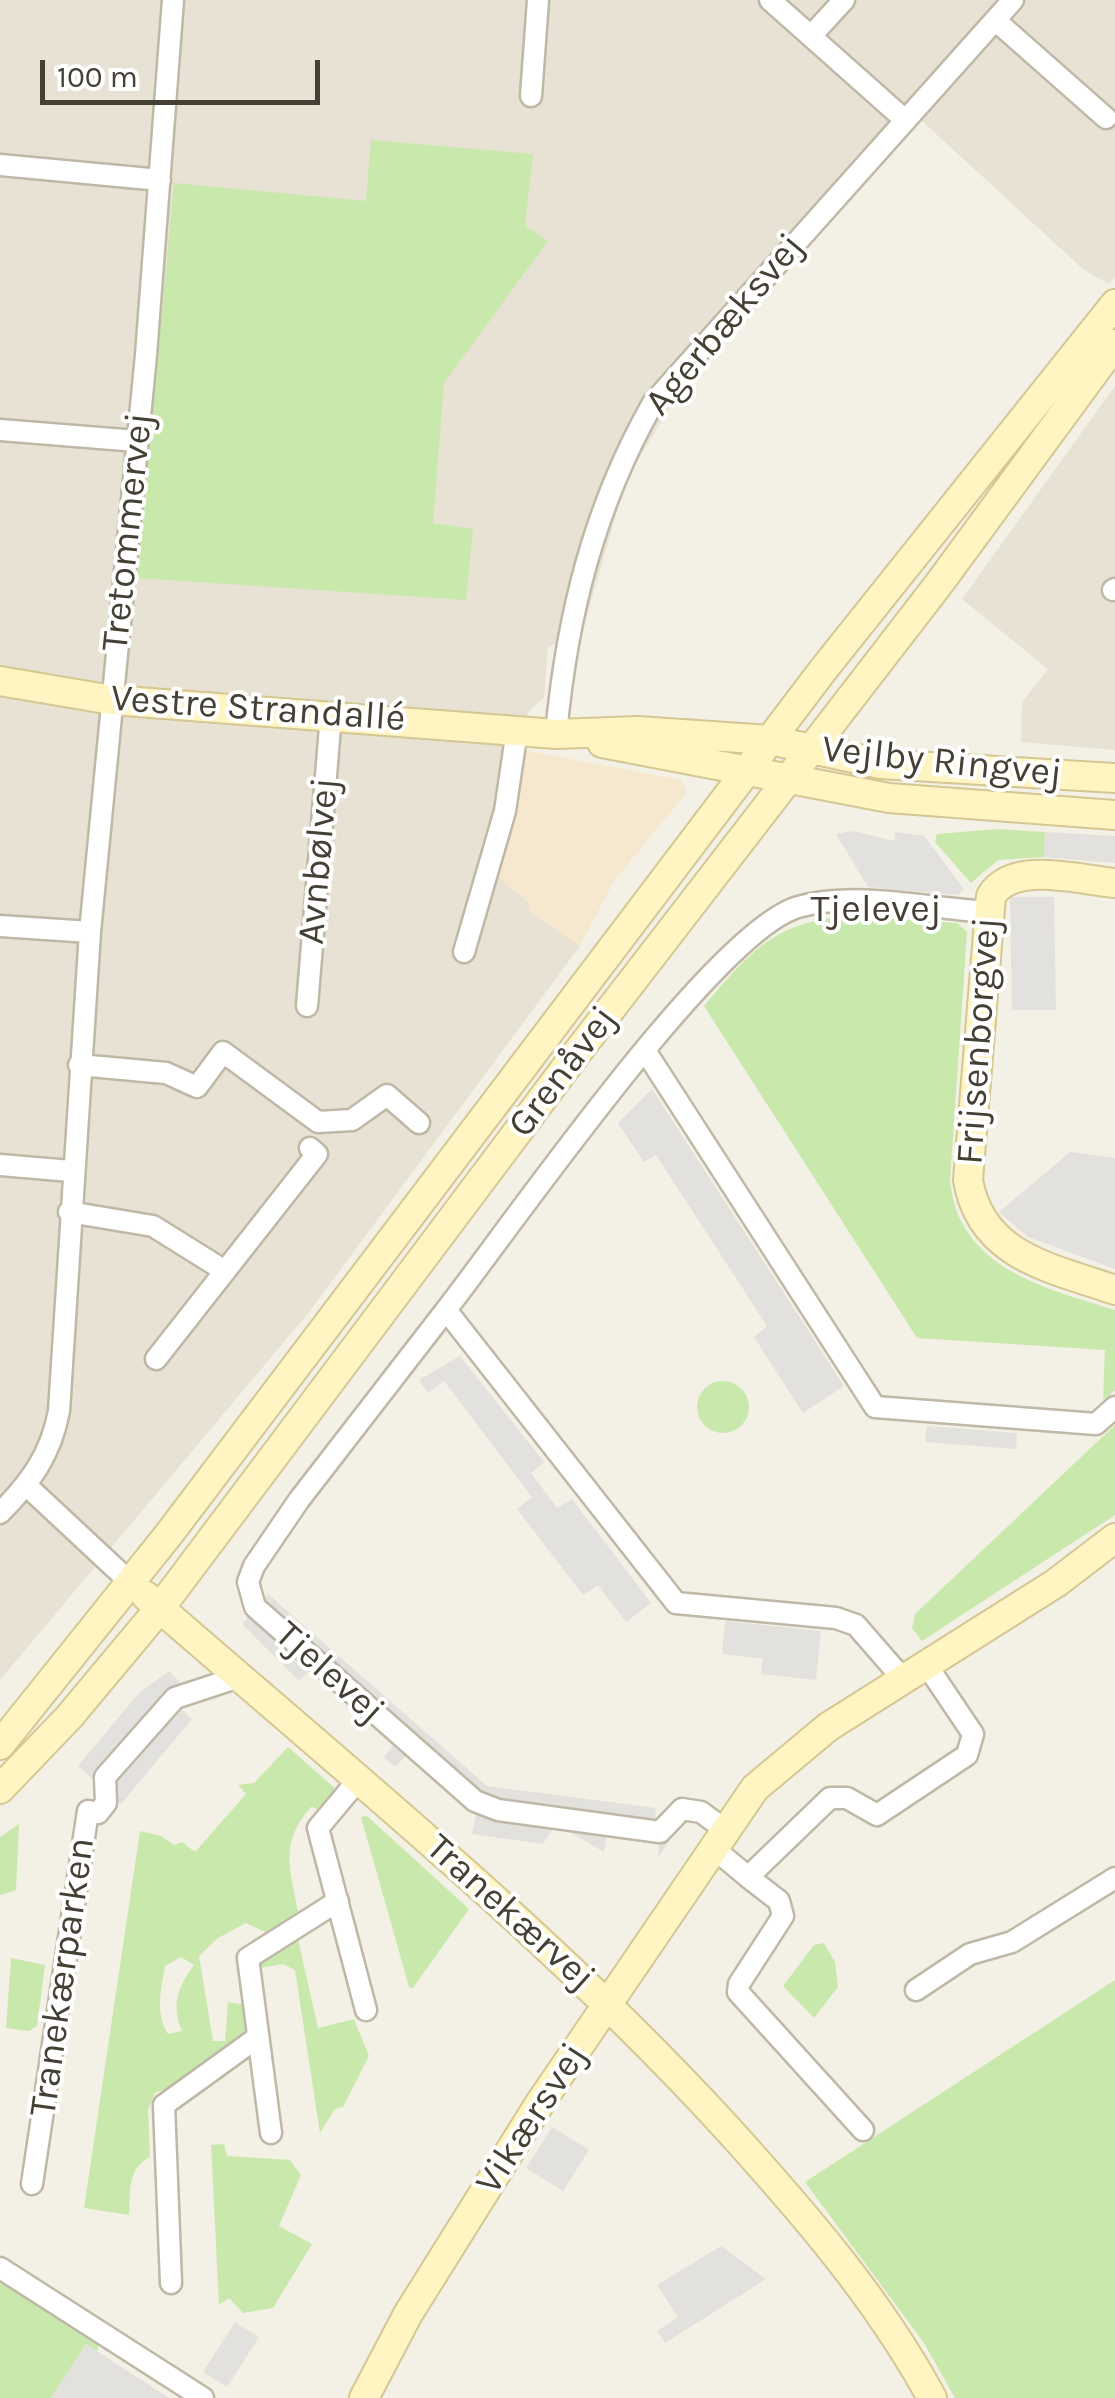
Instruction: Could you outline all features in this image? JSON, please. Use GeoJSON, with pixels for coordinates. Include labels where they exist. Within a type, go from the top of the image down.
{"type":"FeatureCollection","features":[{"type":"Feature","properties":{"kind":"street","name":"Tretommervej"},"geometry":{"type":"LineString","coordinates":[[0,1513],[28,1486],[54,1437],[59,1411],[79,1064],[173,0]]}},
{"type":"Feature","properties":{"kind":"street"},"geometry":{"type":"LineString","coordinates":[[532,96],[538,0]]}},
{"type":"Feature","properties":{"kind":"street"},"geometry":{"type":"LineString","coordinates":[[770,0],[906,120]]}},
{"type":"Feature","properties":{"kind":"street"},"geometry":{"type":"LineString","coordinates":[[811,36],[844,0]]}},
{"type":"Feature","properties":{"kind":"street","name":"Agerbæksvej"},"geometry":{"type":"LineString","coordinates":[[556,734],[572,610],[601,511],[623,456],[653,403],[1013,0]]}},
{"type":"Feature","properties":{"kind":"street"},"geometry":{"type":"LineString","coordinates":[[995,20],[1106,118]]}},
{"type":"Feature","properties":{"kind":"street"},"geometry":{"type":"LineString","coordinates":[[0,165],[160,180]]}},
{"type":"Feature","properties":{"kind":"street","name":"Grenåvej"},"geometry":{"type":"LineString","coordinates":[[0,1745],[131,1583],[770,740],[1115,304]]}},
{"type":"Feature","properties":{"kind":"street","name":"Grenåvej"},"geometry":{"type":"LineString","coordinates":[[0,1790],[69,1717],[160,1608],[1115,344]]}},
{"type":"Feature","properties":{"kind":"street"},"geometry":{"type":"LineString","coordinates":[[0,430],[137,441]]}},
{"type":"Feature","properties":{"kind":"street","name":"Vestre Strandallé"},"geometry":{"type":"LineString","coordinates":[[0,680],[112,700],[556,734],[786,782]]}},
{"type":"Feature","properties":{"kind":"street","name":"Avnbølvej"},"geometry":{"type":"LineString","coordinates":[[307,1006],[331,716]]}},
{"type":"Feature","properties":{"kind":"street"},"geometry":{"type":"LineString","coordinates":[[464,952],[505,811],[517,730]]}},
{"type":"Feature","properties":{"kind":"street","name":"Vestre Strandallé"},"geometry":{"type":"LineString","coordinates":[[556,734],[638,731],[770,740]]}},
{"type":"Feature","properties":{"kind":"street","name":"Vejlby Ringvej"},"geometry":{"type":"LineString","coordinates":[[770,740],[881,764],[1115,778]]}},
{"type":"Feature","properties":{"kind":"street","name":"Vejlby Ringvej"},"geometry":{"type":"LineString","coordinates":[[786,782],[889,798],[1115,815]]}},
{"type":"Feature","properties":{"kind":"street","name":"Frijsenborgvej"},"geometry":{"type":"LineString","coordinates":[[1115,883],[1016,876],[997,886],[987,912],[968,1180],[971,1199],[988,1232],[1017,1255],[1115,1290]]}},
{"type":"Feature","properties":{"kind":"street","name":"Tjelevej"},"geometry":{"type":"LineString","coordinates":[[718,1838],[701,1812],[682,1809],[660,1832],[498,1810],[474,1801],[255,1607],[248,1582],[254,1566],[446,1310],[646,1052],[737,948],[767,922],[797,908],[832,902],[987,912]]}},
{"type":"Feature","properties":{"kind":"street"},"geometry":{"type":"LineString","coordinates":[[0,926],[90,932]]}},
{"type":"Feature","properties":{"kind":"street"},"geometry":{"type":"LineString","coordinates":[[79,1064],[166,1073],[197,1087],[223,1052],[318,1122],[352,1120],[387,1095],[419,1123]]}},
{"type":"Feature","properties":{"kind":"street"},"geometry":{"type":"LineString","coordinates":[[646,1052],[875,1407],[1096,1424],[1115,1407]]}},
{"type":"Feature","properties":{"kind":"street"},"geometry":{"type":"LineString","coordinates":[[156,1360],[317,1154],[310,1148]]}},
{"type":"Feature","properties":{"kind":"street"},"geometry":{"type":"LineString","coordinates":[[0,1165],[71,1171]]}},
{"type":"Feature","properties":{"kind":"street"},"geometry":{"type":"LineString","coordinates":[[69,1212],[153,1226],[225,1271]]}},
{"type":"Feature","properties":{"kind":"street"},"geometry":{"type":"LineString","coordinates":[[446,1310],[676,1603],[836,1618],[856,1626],[914,1671],[973,1734],[968,1755],[877,1815],[847,1798],[823,1801],[748,1877]]}},
{"type":"Feature","properties":{"kind":"street","name":"Tranekærvej"},"geometry":{"type":"LineString","coordinates":[[28,1486],[131,1583],[359,1779],[608,2002],[830,2246],[932,2398]]}},
{"type":"Feature","properties":{"kind":"street","name":"Vikærsvej"},"geometry":{"type":"LineString","coordinates":[[364,2398],[408,2314],[608,2002],[755,1788],[787,1759],[914,1671],[1112,1546]]}},
{"type":"Feature","properties":{"kind":"street","name":"Tranekærparken"},"geometry":{"type":"LineString","coordinates":[[32,2184],[88,1812],[98,1813],[106,1803],[105,1777],[175,1698],[239,1677]]}},
{"type":"Feature","properties":{"kind":"street"},"geometry":{"type":"LineString","coordinates":[[359,1779],[318,1828],[366,2010]]}},
{"type":"Feature","properties":{"kind":"street"},"geometry":{"type":"LineString","coordinates":[[718,1838],[748,1877],[779,1901],[784,1916],[739,1984],[738,1992],[863,2130]]}},
{"type":"Feature","properties":{"kind":"street"},"geometry":{"type":"LineString","coordinates":[[916,1990],[970,1954],[1012,1942],[1115,1878]]}},
{"type":"Feature","properties":{"kind":"street"},"geometry":{"type":"LineString","coordinates":[[271,2133],[248,1958],[338,1900]]}},
{"type":"Feature","properties":{"kind":"street"},"geometry":{"type":"LineString","coordinates":[[171,2283],[164,2105],[258,2037]]}},
{"type":"Feature","properties":{"kind":"street"},"geometry":{"type":"LineString","coordinates":[[0,2268],[204,2398]]}},
{"type":"Feature","properties":{"kind":"shaded area"},"geometry":{"type":"Polygon","coordinates":[[[0,0],[1115,0],[1115,276],[1109,284],[1084,270],[922,121],[682,389],[638,459],[621,498],[582,632],[548,647],[544,698],[528,712],[503,779],[498,876],[528,902],[531,913],[580,946],[309,1312],[0,1680],[0,0]]]}},
{"type":"Feature","properties":{"kind":"shaded area"},"geometry":{"type":"Polygon","coordinates":[[[1115,386],[1115,750],[1021,742],[1022,702],[1048,669],[962,599],[1115,386]]]}},
{"type":"Feature","properties":{"kind":"shaded area"},"geometry":{"type":"Polygon","coordinates":[[[523,750],[681,780],[687,792],[614,881],[580,946],[531,913],[528,902],[497,876],[516,808],[523,750]]]}},
{"type":"Feature","properties":{"kind":"shaded area"},"geometry":{"type":"Polygon","coordinates":[[[854,831],[894,841],[895,832],[924,836],[964,889],[958,895],[868,887],[836,834],[854,831]]]}},
{"type":"Feature","properties":{"kind":"shaded area"},"geometry":{"type":"Polygon","coordinates":[[[1045,832],[1115,836],[1115,863],[1044,857],[1045,832]]]}},
{"type":"Feature","properties":{"kind":"shaded area"},"geometry":{"type":"Polygon","coordinates":[[[1010,897],[1054,897],[1056,1010],[1012,1010],[1010,897]]]}},
{"type":"Feature","properties":{"kind":"shaded area"},"geometry":{"type":"Polygon","coordinates":[[[652,1089],[844,1386],[803,1413],[754,1337],[767,1326],[656,1155],[644,1162],[618,1123],[652,1089]]]}},
{"type":"Feature","properties":{"kind":"shaded area"},"geometry":{"type":"Polygon","coordinates":[[[1070,1152],[1115,1158],[1115,1269],[1028,1237],[999,1212],[1070,1152]]]}},
{"type":"Feature","properties":{"kind":"shaded area"},"geometry":{"type":"Polygon","coordinates":[[[460,1356],[544,1462],[531,1473],[557,1508],[572,1499],[651,1603],[626,1622],[598,1585],[583,1595],[517,1509],[532,1497],[444,1381],[428,1393],[419,1380],[460,1356]]]}},
{"type":"Feature","properties":{"kind":"shaded area"},"geometry":{"type":"Polygon","coordinates":[[[927,1426],[1017,1433],[1016,1449],[925,1442],[927,1426]]]}},
{"type":"Feature","properties":{"kind":"shaded area"},"geometry":{"type":"Polygon","coordinates":[[[268,1594],[487,1786],[656,1808],[655,1823],[679,1826],[658,1858],[659,1842],[607,1835],[604,1852],[556,1824],[543,1844],[472,1834],[476,1815],[408,1754],[395,1767],[384,1757],[395,1743],[311,1669],[299,1681],[242,1624],[268,1594]]]}},
{"type":"Feature","properties":{"kind":"shaded area"},"geometry":{"type":"Polygon","coordinates":[[[725,1621],[821,1631],[816,1680],[761,1674],[763,1659],[722,1654],[725,1621]]]}},
{"type":"Feature","properties":{"kind":"shaded area"},"geometry":{"type":"Polygon","coordinates":[[[169,1671],[182,1684],[182,1710],[192,1719],[121,1804],[78,1766],[139,1693],[169,1671]]]}},
{"type":"Feature","properties":{"kind":"shaded area"},"geometry":{"type":"Polygon","coordinates":[[[552,2127],[589,2150],[563,2191],[526,2168],[552,2127]]]}},
{"type":"Feature","properties":{"kind":"shaded area"},"geometry":{"type":"Polygon","coordinates":[[[721,2246],[766,2279],[665,2343],[657,2331],[678,2317],[657,2285],[721,2246]]]}},
{"type":"Feature","properties":{"kind":"shaded area"},"geometry":{"type":"Polygon","coordinates":[[[235,2322],[259,2337],[227,2387],[203,2372],[235,2322]]]}},
{"type":"Feature","properties":{"kind":"shaded area"},"geometry":{"type":"Polygon","coordinates":[[[86,2344],[169,2398],[51,2398],[86,2344]]]}},
{"type":"Feature","properties":{"kind":"green space"},"geometry":{"type":"Polygon","coordinates":[[[371,140],[533,154],[525,226],[548,241],[444,383],[433,523],[473,529],[466,600],[137,578],[174,183],[366,201],[371,140]]]}},
{"type":"Feature","properties":{"kind":"green space"},"geometry":{"type":"Polygon","coordinates":[[[997,829],[1045,832],[1044,857],[998,860],[971,883],[935,842],[937,834],[997,829]]]}},
{"type":"Feature","properties":{"kind":"green space"},"geometry":{"type":"Polygon","coordinates":[[[850,916],[957,923],[967,932],[950,1180],[956,1210],[986,1254],[1008,1269],[1033,1282],[1115,1310],[1115,1390],[1103,1401],[1105,1350],[917,1338],[704,1006],[766,942],[802,924],[850,916]]]}},
{"type":"Feature","properties":{"kind":"green space"},"geometry":{"type":"Polygon","coordinates":[[[723,1381],[741,1389],[749,1407],[741,1425],[723,1433],[705,1425],[697,1407],[705,1389],[723,1381]]]}},
{"type":"Feature","properties":{"kind":"green space"},"geometry":{"type":"Polygon","coordinates":[[[1115,1425],[1115,1515],[922,1641],[912,1628],[915,1614],[1115,1425]]]}},
{"type":"Feature","properties":{"kind":"green space"},"geometry":{"type":"Polygon","coordinates":[[[288,1747],[338,1791],[321,1810],[311,1807],[294,1832],[290,1857],[298,1912],[267,1933],[246,1923],[218,1938],[199,1956],[213,2041],[225,2041],[228,2002],[246,2005],[250,2031],[177,2084],[155,2093],[148,2110],[150,2157],[133,2175],[129,2215],[84,2208],[140,1831],[161,1836],[174,1845],[182,1842],[195,1852],[246,1794],[238,1785],[254,1783],[288,1747]],[[181,1957],[165,1966],[160,2010],[168,2034],[182,2031],[178,1996],[194,1965],[181,1957]]]}},
{"type":"Feature","properties":{"kind":"green space"},"geometry":{"type":"Polygon","coordinates":[[[367,1816],[469,1909],[413,1988],[409,1987],[361,1817],[367,1816]]]}},
{"type":"Feature","properties":{"kind":"green space"},"geometry":{"type":"Polygon","coordinates":[[[19,1824],[16,1890],[0,1895],[0,1837],[19,1824]]]}},
{"type":"Feature","properties":{"kind":"green space"},"geometry":{"type":"Polygon","coordinates":[[[297,1935],[318,2028],[354,2019],[369,2056],[343,2107],[335,2109],[320,2133],[295,1970],[283,1964],[259,1968],[259,1957],[297,1935]]]}},
{"type":"Feature","properties":{"kind":"green space"},"geometry":{"type":"Polygon","coordinates":[[[824,1943],[835,1962],[838,1987],[814,2018],[783,1986],[814,1945],[824,1943]]]}},
{"type":"Feature","properties":{"kind":"green space"},"geometry":{"type":"Polygon","coordinates":[[[11,1958],[45,1965],[37,2026],[29,2031],[6,2028],[11,1958]]]}},
{"type":"Feature","properties":{"kind":"green space"},"geometry":{"type":"Polygon","coordinates":[[[1115,1980],[1115,2398],[955,2398],[924,2343],[805,2182],[1115,1980]]]}},
{"type":"Feature","properties":{"kind":"green space"},"geometry":{"type":"Polygon","coordinates":[[[224,2144],[227,2156],[290,2160],[301,2175],[279,2226],[312,2244],[273,2308],[243,2313],[229,2298],[219,2305],[211,2145],[224,2144]]]}},
{"type":"Feature","properties":{"kind":"green space"},"geometry":{"type":"Polygon","coordinates":[[[0,2282],[99,2341],[97,2351],[86,2344],[51,2398],[0,2398],[0,2282]]]}}]}
